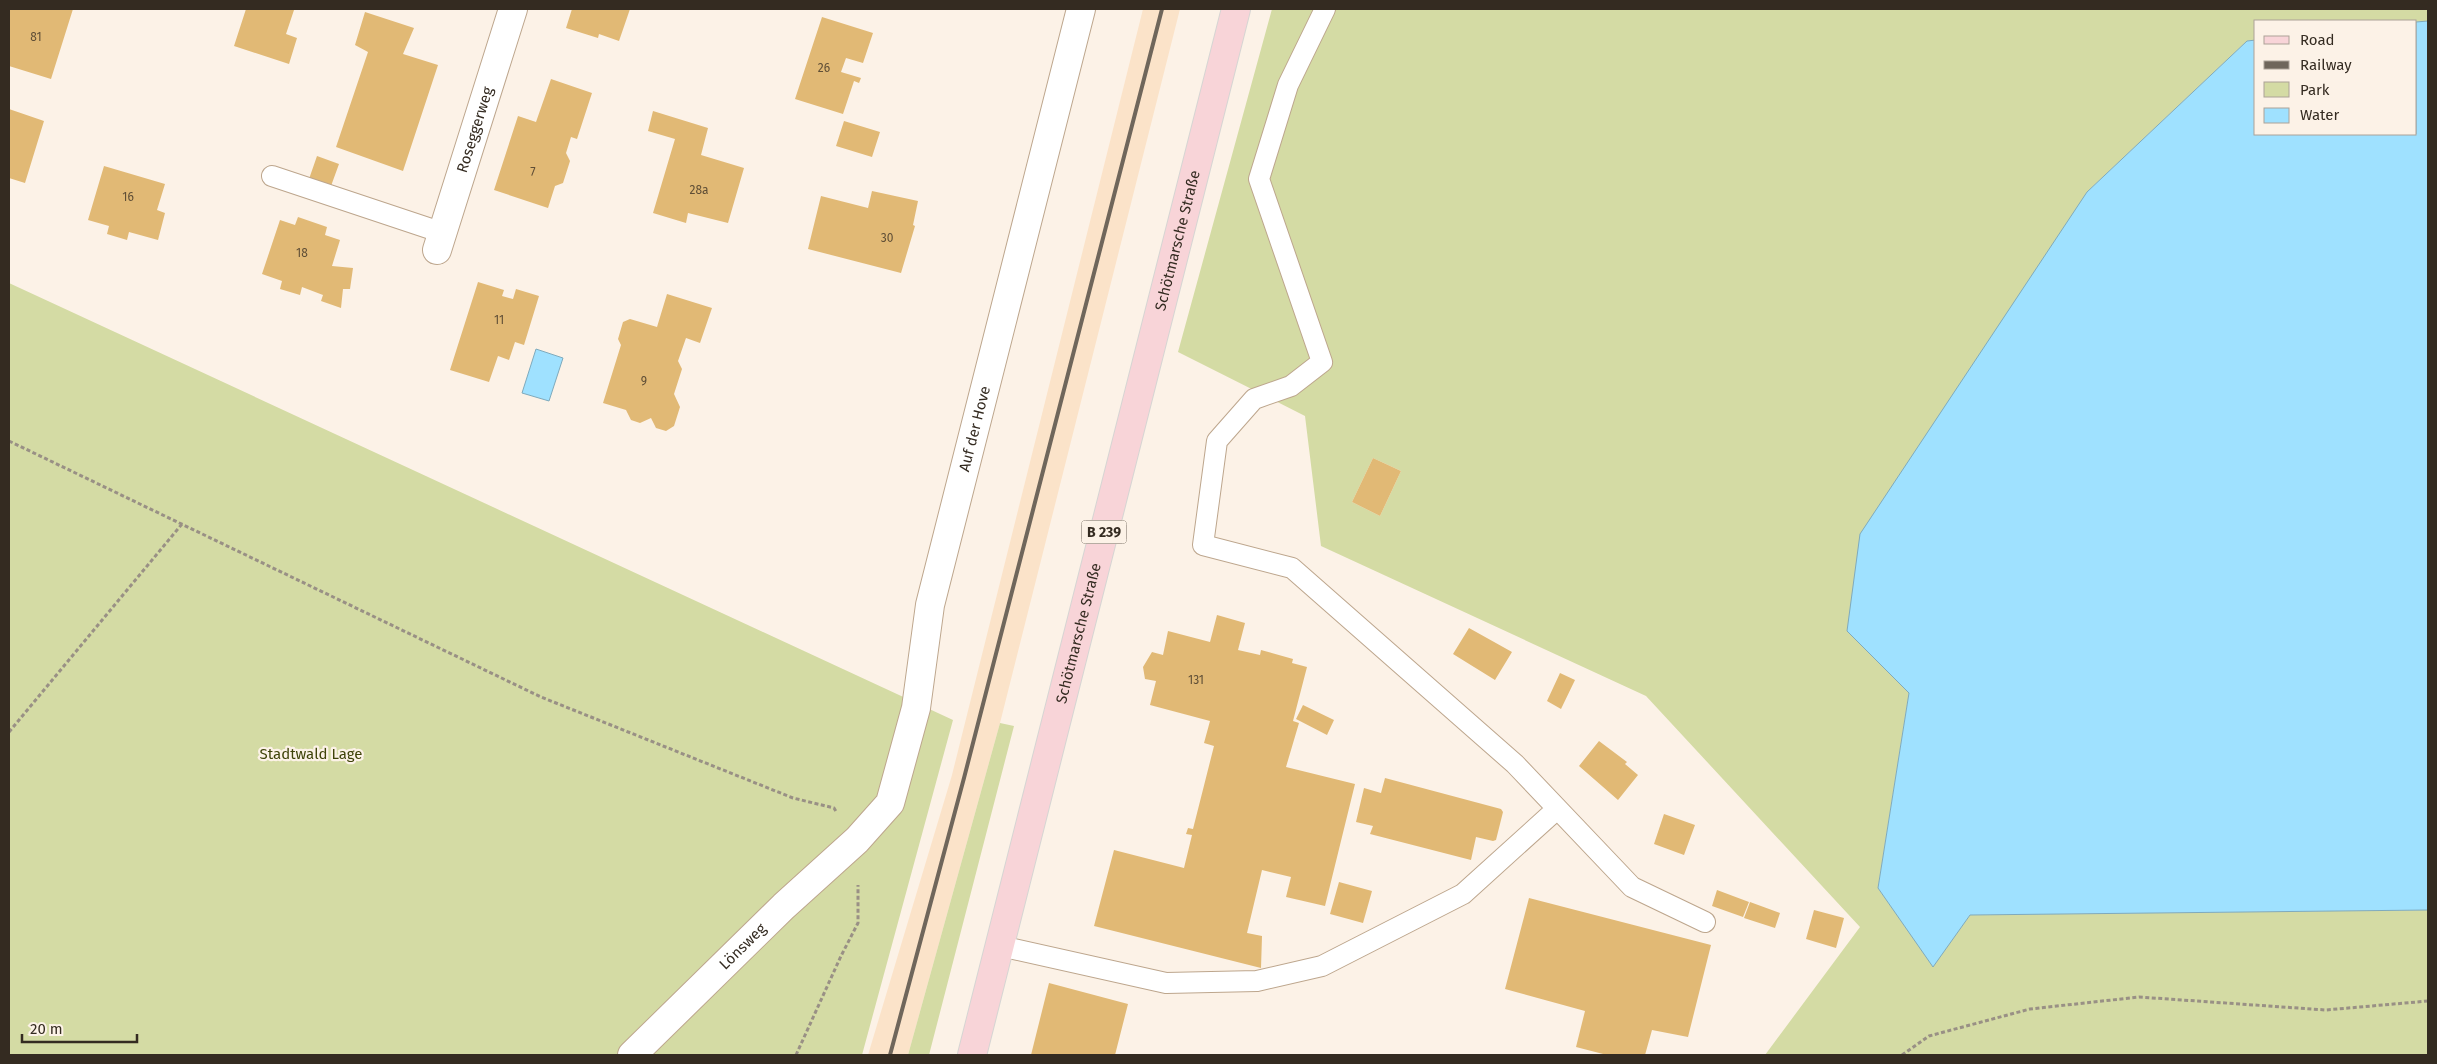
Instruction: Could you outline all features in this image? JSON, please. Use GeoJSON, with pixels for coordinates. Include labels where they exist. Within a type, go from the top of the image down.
{"type":"FeatureCollection","features":[{"type":"Feature","properties":{"kind":"main road","name":"Schötmarsche Straße"},"geometry":{"type":"LineString","coordinates":[[972,1055],[1236,9]]}},
{"type":"Feature","properties":{"kind":"street","name":"Roseggerweg"},"geometry":{"type":"LineString","coordinates":[[440,241],[514,9]]}},
{"type":"Feature","properties":{"kind":"street","name":"Auf der Hove"},"geometry":{"type":"LineString","coordinates":[[857,840],[890,803],[916,708],[930,605],[1081,9]]}},
{"type":"Feature","properties":{"kind":"street","name":"Lönsweg"},"geometry":{"type":"LineString","coordinates":[[632,1055],[784,906],[857,840]]}},
{"type":"Feature","properties":{"kind":"lane"},"geometry":{"type":"LineString","coordinates":[[1325,9],[1288,85],[1259,179],[1322,362],[1291,386],[1254,399],[1217,442],[1203,545],[1292,568],[1515,764],[1632,887],[1705,922]]}},
{"type":"Feature","properties":{"kind":"lane"},"geometry":{"type":"LineString","coordinates":[[272,176],[440,241]]}},
{"type":"Feature","properties":{"kind":"lane"},"geometry":{"type":"LineString","coordinates":[[1000,946],[1166,983],[1257,981],[1322,966],[1463,894],[1557,809]]}},
{"type":"Feature","properties":{"kind":"path"},"geometry":{"type":"LineString","coordinates":[[9,442],[541,697],[793,798],[834,808],[857,840],[858,923],[796,1055]]}},
{"type":"Feature","properties":{"kind":"path"},"geometry":{"type":"LineString","coordinates":[[9,732],[182,524]]}},
{"type":"Feature","properties":{"kind":"path"},"geometry":{"type":"LineString","coordinates":[[1902,1055],[1929,1036],[2030,1009],[2139,997],[2326,1010],[2428,1001]]}},
{"type":"Feature","properties":{"kind":"shaded area"},"geometry":{"type":"Polygon","coordinates":[[[1143,9],[1180,9],[1000,723],[908,1055],[868,1055],[952,775],[1143,9]]]}},
{"type":"Feature","properties":{"kind":"green space"},"geometry":{"type":"Polygon","coordinates":[[[1272,9],[2428,9],[2428,21],[2417,22],[2417,20],[2254,20],[2254,40],[2247,41],[2087,192],[1847,631],[1909,693],[1878,888],[1933,966],[1970,915],[2428,910],[2428,1055],[1765,1055],[1860,927],[1646,696],[1321,546],[1305,416],[1178,352],[1272,9]],[[1373,458],[1352,502],[1380,516],[1401,471],[1373,458]]]}},
{"type":"Feature","properties":{"kind":"green space","name":"Stadtwald Lage"},"geometry":{"type":"Polygon","coordinates":[[[9,283],[953,720],[862,1055],[9,1055],[9,283]]]}},
{"type":"Feature","properties":{"kind":"green space"},"geometry":{"type":"Polygon","coordinates":[[[1000,723],[1014,726],[929,1055],[908,1055],[1000,723]]]}},
{"type":"Feature","properties":{"kind":"water"},"geometry":{"type":"Polygon","coordinates":[[[2428,21],[2428,910],[1970,915],[1933,967],[1878,888],[1909,693],[1847,631],[1860,534],[2087,192],[2247,41],[2254,40],[2254,135],[2417,135],[2417,22],[2428,21]]]}},
{"type":"Feature","properties":{"kind":"water"},"geometry":{"type":"Polygon","coordinates":[[[536,349],[563,358],[549,401],[522,393],[536,349]]]}},
{"type":"Feature","properties":{"kind":"building"},"geometry":{"type":"Polygon","coordinates":[[[9,9],[73,9],[51,79],[9,66],[9,9]]]}},
{"type":"Feature","properties":{"kind":"building"},"geometry":{"type":"Polygon","coordinates":[[[246,9],[294,10],[286,34],[297,38],[289,64],[234,46],[246,9]]]}},
{"type":"Feature","properties":{"kind":"building"},"geometry":{"type":"Polygon","coordinates":[[[572,9],[630,9],[619,41],[599,34],[598,38],[566,28],[572,9]]]}},
{"type":"Feature","properties":{"kind":"building"},"geometry":{"type":"Polygon","coordinates":[[[365,12],[414,28],[403,54],[438,65],[403,171],[336,147],[368,52],[355,45],[365,12]]]}},
{"type":"Feature","properties":{"kind":"building"},"geometry":{"type":"Polygon","coordinates":[[[822,17],[873,33],[863,63],[846,58],[841,72],[861,78],[859,83],[854,81],[843,114],[795,99],[822,17]]]}},
{"type":"Feature","properties":{"kind":"building"},"geometry":{"type":"Polygon","coordinates":[[[551,79],[592,93],[577,139],[571,137],[566,153],[570,161],[563,183],[555,186],[548,208],[494,190],[518,116],[536,122],[551,79]]]}},
{"type":"Feature","properties":{"kind":"building"},"geometry":{"type":"Polygon","coordinates":[[[9,109],[44,121],[25,183],[9,178],[9,109]]]}},
{"type":"Feature","properties":{"kind":"building"},"geometry":{"type":"Polygon","coordinates":[[[653,111],[708,128],[701,155],[744,168],[728,223],[688,213],[686,223],[653,213],[675,139],[648,131],[653,111]]]}},
{"type":"Feature","properties":{"kind":"building"},"geometry":{"type":"Polygon","coordinates":[[[844,121],[880,132],[872,157],[836,146],[844,121]]]}},
{"type":"Feature","properties":{"kind":"building"},"geometry":{"type":"Polygon","coordinates":[[[317,156],[339,164],[331,186],[309,179],[317,156]]]}},
{"type":"Feature","properties":{"kind":"building"},"geometry":{"type":"Polygon","coordinates":[[[104,166],[165,184],[157,210],[165,213],[158,240],[129,232],[127,240],[107,234],[109,226],[88,220],[104,166]]]}},
{"type":"Feature","properties":{"kind":"building"},"geometry":{"type":"Polygon","coordinates":[[[872,191],[918,201],[913,225],[915,226],[901,273],[808,249],[821,196],[868,208],[872,191]]]}},
{"type":"Feature","properties":{"kind":"building"},"geometry":{"type":"Polygon","coordinates":[[[298,217],[327,227],[325,235],[340,240],[332,266],[353,268],[350,289],[343,289],[341,308],[321,301],[323,295],[302,287],[300,295],[280,289],[282,281],[262,274],[280,220],[295,225],[298,217]]]}},
{"type":"Feature","properties":{"kind":"building"},"geometry":{"type":"Polygon","coordinates":[[[478,282],[504,290],[502,296],[513,299],[516,289],[539,296],[524,345],[515,342],[509,360],[498,356],[489,382],[450,370],[478,282]]]}},
{"type":"Feature","properties":{"kind":"building"},"geometry":{"type":"Polygon","coordinates":[[[667,294],[712,308],[700,343],[686,338],[678,361],[682,369],[674,394],[680,407],[674,426],[666,431],[656,428],[651,418],[640,423],[631,420],[626,410],[603,403],[621,345],[618,339],[623,322],[630,319],[657,327],[667,294]]]}},
{"type":"Feature","properties":{"kind":"building"},"geometry":{"type":"Polygon","coordinates":[[[1373,458],[1401,471],[1380,516],[1352,502],[1373,458]]]}},
{"type":"Feature","properties":{"kind":"building"},"geometry":{"type":"Polygon","coordinates":[[[1217,615],[1245,623],[1238,650],[1260,655],[1261,650],[1293,659],[1292,663],[1307,667],[1293,721],[1299,723],[1286,767],[1355,784],[1325,906],[1286,897],[1291,877],[1262,870],[1247,933],[1262,936],[1261,968],[1094,926],[1114,850],[1184,868],[1192,835],[1186,834],[1188,828],[1193,829],[1214,746],[1204,743],[1210,721],[1150,705],[1156,681],[1145,679],[1143,667],[1152,652],[1163,655],[1168,631],[1210,642],[1217,615]]]}},
{"type":"Feature","properties":{"kind":"building"},"geometry":{"type":"Polygon","coordinates":[[[1469,628],[1512,652],[1495,680],[1453,654],[1469,628]]]}},
{"type":"Feature","properties":{"kind":"building"},"geometry":{"type":"Polygon","coordinates":[[[1560,673],[1575,680],[1561,709],[1547,701],[1560,673]]]}},
{"type":"Feature","properties":{"kind":"building"},"geometry":{"type":"Polygon","coordinates":[[[1303,705],[1334,720],[1327,735],[1296,719],[1303,705]]]}},
{"type":"Feature","properties":{"kind":"building"},"geometry":{"type":"Polygon","coordinates":[[[1599,741],[1627,762],[1625,764],[1638,775],[1618,800],[1579,766],[1599,741]]]}},
{"type":"Feature","properties":{"kind":"building"},"geometry":{"type":"Polygon","coordinates":[[[1385,778],[1501,809],[1503,812],[1496,840],[1476,837],[1471,860],[1370,834],[1373,826],[1356,822],[1364,788],[1381,793],[1385,778]]]}},
{"type":"Feature","properties":{"kind":"building"},"geometry":{"type":"Polygon","coordinates":[[[1664,814],[1695,825],[1684,855],[1654,844],[1664,814]]]}},
{"type":"Feature","properties":{"kind":"building"},"geometry":{"type":"Polygon","coordinates":[[[1339,882],[1372,891],[1363,923],[1330,914],[1339,882]]]}},
{"type":"Feature","properties":{"kind":"building"},"geometry":{"type":"Polygon","coordinates":[[[1717,890],[1749,902],[1743,917],[1712,906],[1717,890]]]}},
{"type":"Feature","properties":{"kind":"building"},"geometry":{"type":"Polygon","coordinates":[[[1529,898],[1711,945],[1688,1037],[1652,1030],[1645,1055],[1607,1055],[1576,1047],[1585,1011],[1505,989],[1529,898]]]}},
{"type":"Feature","properties":{"kind":"building"},"geometry":{"type":"Polygon","coordinates":[[[1750,902],[1780,913],[1775,928],[1744,918],[1750,902]]]}},
{"type":"Feature","properties":{"kind":"building"},"geometry":{"type":"Polygon","coordinates":[[[1814,910],[1844,918],[1836,948],[1806,939],[1814,910]]]}},
{"type":"Feature","properties":{"kind":"building"},"geometry":{"type":"Polygon","coordinates":[[[1049,983],[1128,1004],[1115,1055],[1031,1055],[1049,983]]]}},
{"type":"Feature","properties":{"kind":"railway"},"geometry":{"type":"LineString","coordinates":[[890,1055],[964,778],[1162,9]]}}]}
